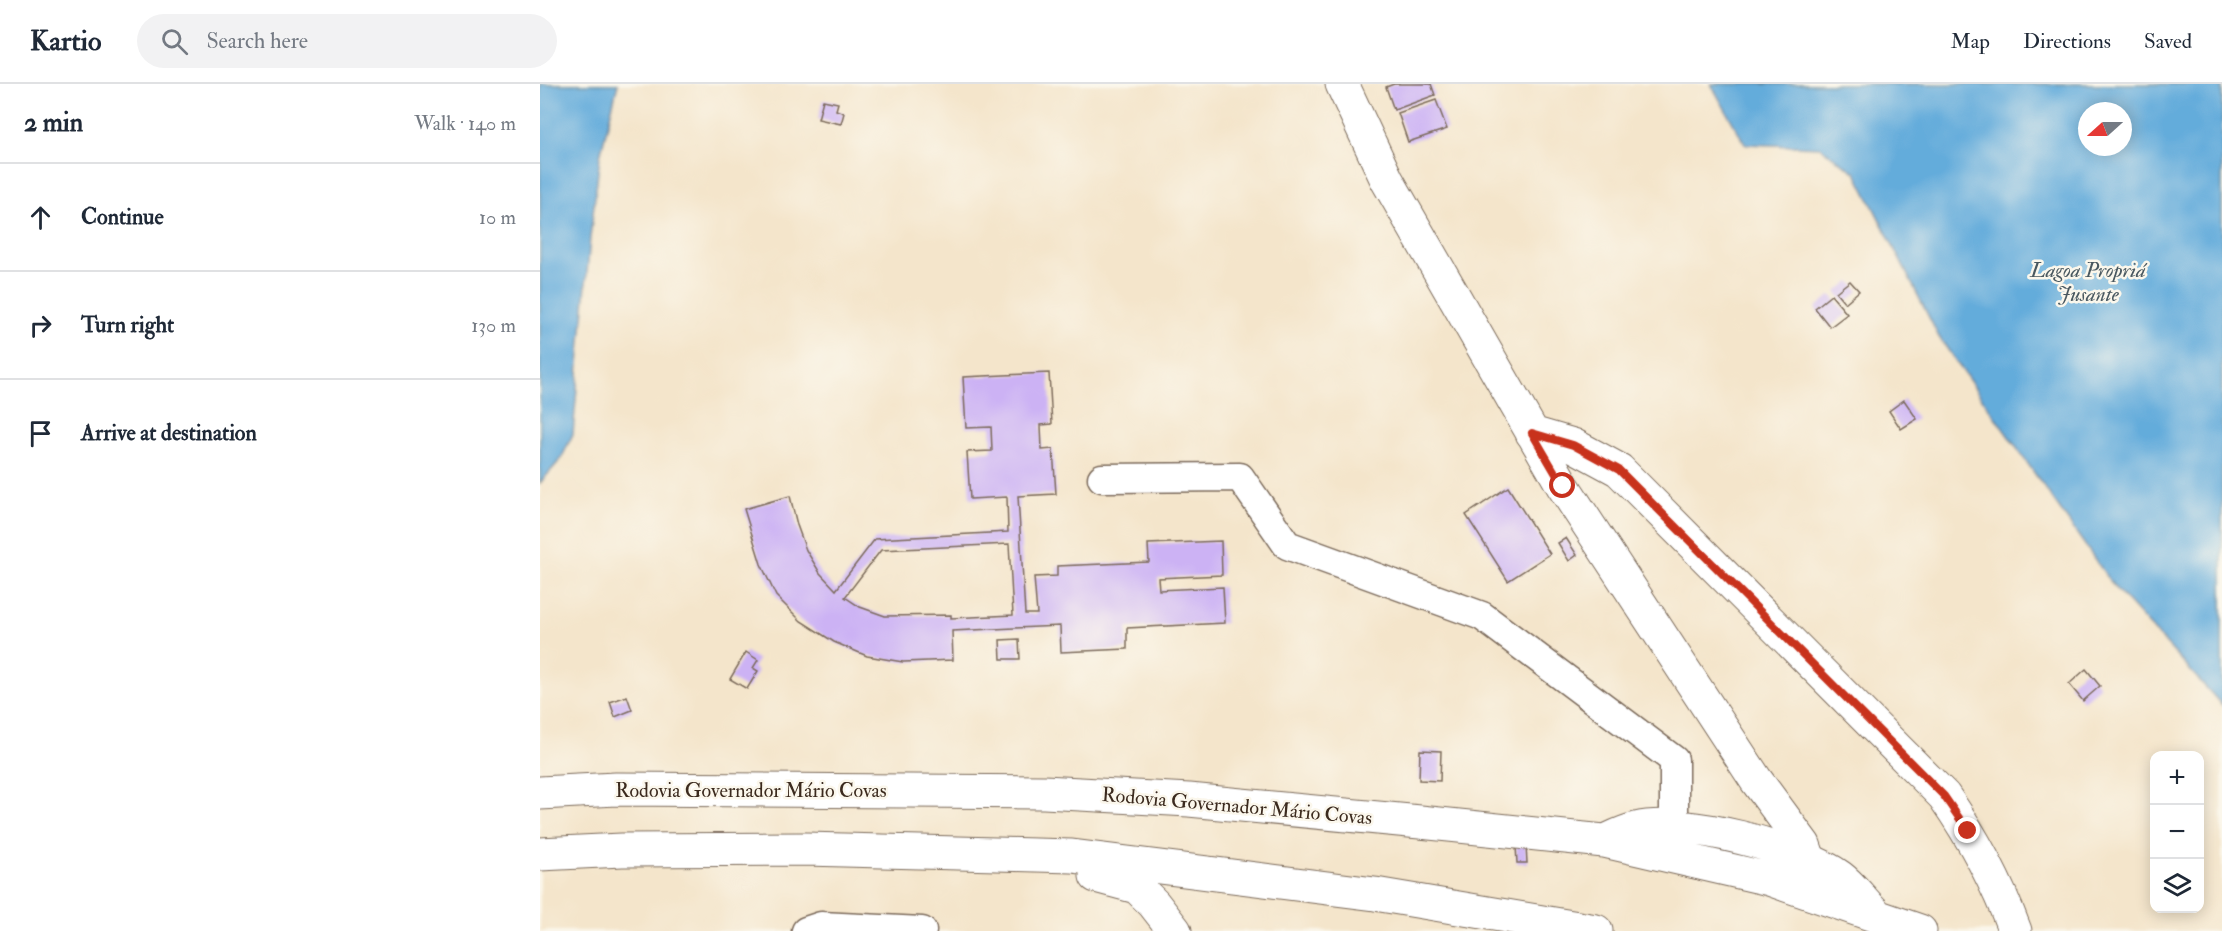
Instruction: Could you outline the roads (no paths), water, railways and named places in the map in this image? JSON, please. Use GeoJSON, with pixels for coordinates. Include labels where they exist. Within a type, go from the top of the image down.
{"type":"FeatureCollection","features":[{"type":"Feature","properties":{"kind":"main road"},"geometry":{"type":"LineString","coordinates":[[1342,84],[1388,180],[1563,486],[1756,780],[1804,845],[1810,862]]}},
{"type":"Feature","properties":{"kind":"main road"},"geometry":{"type":"LineString","coordinates":[[1532,433],[1573,445],[1619,470],[1944,796],[1968,831],[1989,868],[2015,931]]}},
{"type":"Feature","properties":{"kind":"main road"},"geometry":{"type":"LineString","coordinates":[[1747,839],[1755,822],[1756,780]]}},
{"type":"Feature","properties":{"kind":"main road","name":"Rodovia Governador Mário Covas"},"geometry":{"type":"LineString","coordinates":[[540,793],[616,789],[1044,792],[1189,800],[1604,841],[1769,879],[1920,931]]}},
{"type":"Feature","properties":{"kind":"main road"},"geometry":{"type":"LineString","coordinates":[[1604,841],[1637,829],[1674,827],[1747,839],[1779,849],[1840,877],[1878,916]]}},
{"type":"Feature","properties":{"kind":"main road"},"geometry":{"type":"LineString","coordinates":[[540,854],[622,850],[806,849],[1072,856],[1375,894],[1580,930]]}},
{"type":"Feature","properties":{"kind":"main road"},"geometry":{"type":"LineString","coordinates":[[1072,856],[1094,876],[1137,887],[1154,904],[1174,931]]}},
{"type":"Feature","properties":{"kind":"street"},"geometry":{"type":"LineString","coordinates":[[1102,478],[1240,477],[1287,545],[1482,616],[1674,760],[1674,827]]}},
{"type":"Feature","properties":{"kind":"street"},"geometry":{"type":"LineString","coordinates":[[806,931],[821,926],[922,931]]}},
{"type":"Feature","properties":{"kind":"water"},"geometry":{"type":"Polygon","coordinates":[[[540,84],[618,84],[600,156],[590,238],[573,434],[561,459],[540,483],[540,84]]]}},
{"type":"Feature","properties":{"kind":"water","name":"Lagoa Propriá Jusante"},"geometry":{"type":"Polygon","coordinates":[[[1711,84],[2222,84],[2222,705],[2115,588],[1939,337],[1856,173],[1820,147],[1745,144],[1711,84]]]}}]}
